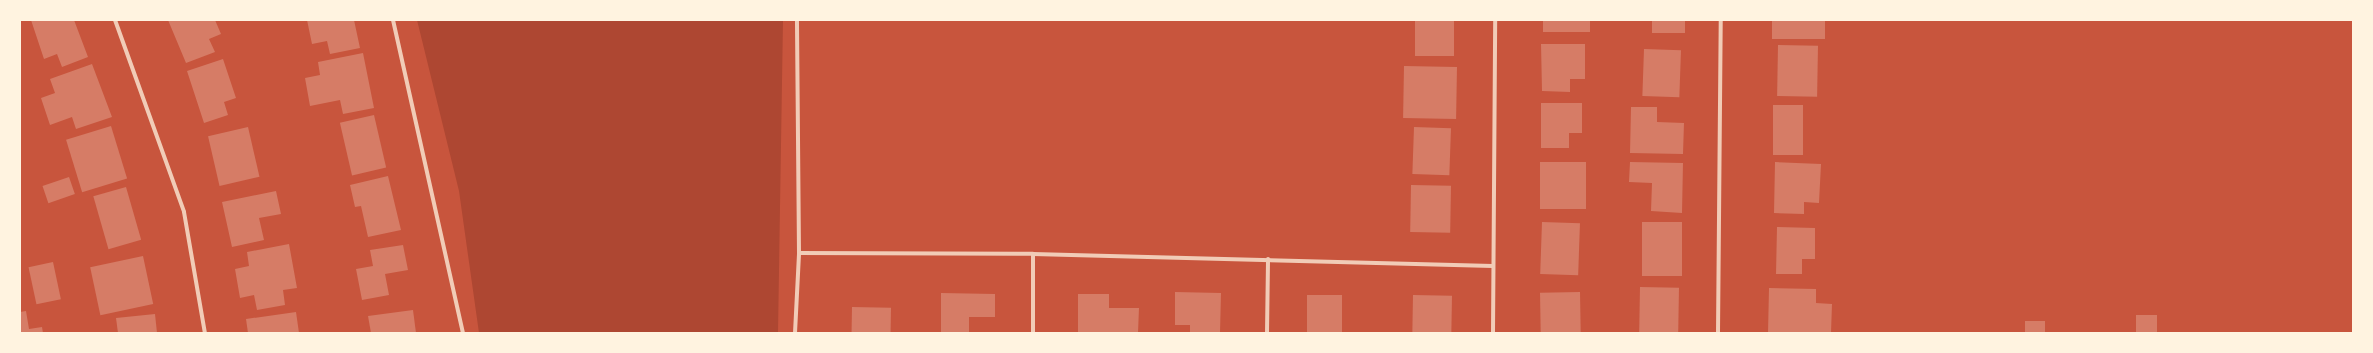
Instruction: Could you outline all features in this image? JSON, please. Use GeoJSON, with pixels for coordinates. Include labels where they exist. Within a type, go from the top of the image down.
{"type":"FeatureCollection","features":[{"type":"Feature","properties":{"kind":"street"},"geometry":{"type":"LineString","coordinates":[[115,20],[184,212],[205,333]]}},
{"type":"Feature","properties":{"kind":"street"},"geometry":{"type":"LineString","coordinates":[[393,20],[463,333]]}},
{"type":"Feature","properties":{"kind":"street"},"geometry":{"type":"LineString","coordinates":[[795,333],[799,253],[797,20]]}},
{"type":"Feature","properties":{"kind":"street"},"geometry":{"type":"LineString","coordinates":[[1493,333],[1495,20]]}},
{"type":"Feature","properties":{"kind":"street"},"geometry":{"type":"LineString","coordinates":[[1718,333],[1721,20]]}},
{"type":"Feature","properties":{"kind":"street"},"geometry":{"type":"LineString","coordinates":[[799,253],[1033,254],[1493,266]]}},
{"type":"Feature","properties":{"kind":"street"},"geometry":{"type":"LineString","coordinates":[[1033,254],[1033,333]]}},
{"type":"Feature","properties":{"kind":"street"},"geometry":{"type":"LineString","coordinates":[[1268,259],[1268,333]]}},
{"type":"Feature","properties":{"kind":"shaded area"},"geometry":{"type":"Polygon","coordinates":[[[417,20],[783,20],[778,333],[479,333],[459,191],[417,20]]]}},
{"type":"Feature","properties":{"kind":"building"},"geometry":{"type":"Polygon","coordinates":[[[31,20],[74,20],[88,57],[62,67],[57,54],[44,59],[31,20]]]}},
{"type":"Feature","properties":{"kind":"building"},"geometry":{"type":"Polygon","coordinates":[[[168,20],[215,20],[221,34],[209,39],[215,52],[186,63],[168,20]]]}},
{"type":"Feature","properties":{"kind":"building"},"geometry":{"type":"Polygon","coordinates":[[[307,20],[354,20],[360,48],[330,54],[327,41],[312,44],[307,20]]]}},
{"type":"Feature","properties":{"kind":"building"},"geometry":{"type":"Polygon","coordinates":[[[1415,20],[1454,20],[1454,56],[1415,56],[1415,20]]]}},
{"type":"Feature","properties":{"kind":"building"},"geometry":{"type":"Polygon","coordinates":[[[1543,20],[1590,20],[1590,32],[1543,32],[1543,20]]]}},
{"type":"Feature","properties":{"kind":"building"},"geometry":{"type":"Polygon","coordinates":[[[1652,20],[1685,20],[1685,33],[1652,33],[1652,20]]]}},
{"type":"Feature","properties":{"kind":"building"},"geometry":{"type":"Polygon","coordinates":[[[1772,20],[1825,20],[1825,39],[1772,39],[1772,20]]]}},
{"type":"Feature","properties":{"kind":"building"},"geometry":{"type":"Polygon","coordinates":[[[1541,44],[1585,44],[1585,79],[1570,79],[1570,92],[1542,91],[1541,44]]]}},
{"type":"Feature","properties":{"kind":"building"},"geometry":{"type":"Polygon","coordinates":[[[1778,45],[1818,46],[1817,97],[1777,96],[1778,45]]]}},
{"type":"Feature","properties":{"kind":"building"},"geometry":{"type":"Polygon","coordinates":[[[1644,49],[1681,50],[1679,97],[1642,96],[1644,49]]]}},
{"type":"Feature","properties":{"kind":"building"},"geometry":{"type":"Polygon","coordinates":[[[363,53],[374,108],[343,114],[340,100],[310,106],[305,78],[320,75],[318,62],[363,53]]]}},
{"type":"Feature","properties":{"kind":"building"},"geometry":{"type":"Polygon","coordinates":[[[223,59],[236,98],[224,102],[228,115],[204,123],[187,71],[223,59]]]}},
{"type":"Feature","properties":{"kind":"building"},"geometry":{"type":"Polygon","coordinates":[[[92,64],[112,117],[76,129],[72,117],[50,125],[41,98],[55,93],[50,79],[92,64]]]}},
{"type":"Feature","properties":{"kind":"building"},"geometry":{"type":"Polygon","coordinates":[[[1404,66],[1457,67],[1456,119],[1403,118],[1404,66]]]}},
{"type":"Feature","properties":{"kind":"building"},"geometry":{"type":"Polygon","coordinates":[[[1541,103],[1582,103],[1582,133],[1569,133],[1569,148],[1541,148],[1541,103]]]}},
{"type":"Feature","properties":{"kind":"building"},"geometry":{"type":"Polygon","coordinates":[[[1773,105],[1803,105],[1803,155],[1773,155],[1773,105]]]}},
{"type":"Feature","properties":{"kind":"building"},"geometry":{"type":"Polygon","coordinates":[[[1631,107],[1657,107],[1657,122],[1684,123],[1683,154],[1630,153],[1631,107]]]}},
{"type":"Feature","properties":{"kind":"building"},"geometry":{"type":"Polygon","coordinates":[[[374,115],[386,168],[352,175],[340,123],[374,115]]]}},
{"type":"Feature","properties":{"kind":"building"},"geometry":{"type":"Polygon","coordinates":[[[111,126],[127,179],[82,192],[66,140],[111,126]]]}},
{"type":"Feature","properties":{"kind":"building"},"geometry":{"type":"Polygon","coordinates":[[[248,127],[259,177],[220,186],[208,136],[248,127]]]}},
{"type":"Feature","properties":{"kind":"building"},"geometry":{"type":"Polygon","coordinates":[[[1414,127],[1451,128],[1449,175],[1412,174],[1414,127]]]}},
{"type":"Feature","properties":{"kind":"building"},"geometry":{"type":"Polygon","coordinates":[[[1540,162],[1586,162],[1586,209],[1540,209],[1540,162]]]}},
{"type":"Feature","properties":{"kind":"building"},"geometry":{"type":"Polygon","coordinates":[[[1630,162],[1683,163],[1682,213],[1651,211],[1652,183],[1629,182],[1630,162]]]}},
{"type":"Feature","properties":{"kind":"building"},"geometry":{"type":"Polygon","coordinates":[[[1775,162],[1821,164],[1819,203],[1804,202],[1804,214],[1774,213],[1775,162]]]}},
{"type":"Feature","properties":{"kind":"building"},"geometry":{"type":"Polygon","coordinates":[[[388,176],[401,230],[368,237],[361,206],[355,207],[350,185],[388,176]]]}},
{"type":"Feature","properties":{"kind":"building"},"geometry":{"type":"Polygon","coordinates":[[[69,177],[75,194],[48,203],[43,186],[69,177]]]}},
{"type":"Feature","properties":{"kind":"building"},"geometry":{"type":"Polygon","coordinates":[[[1411,185],[1451,186],[1450,233],[1410,232],[1411,185]]]}},
{"type":"Feature","properties":{"kind":"building"},"geometry":{"type":"Polygon","coordinates":[[[126,187],[141,240],[108,249],[93,196],[126,187]]]}},
{"type":"Feature","properties":{"kind":"building"},"geometry":{"type":"Polygon","coordinates":[[[276,191],[281,214],[259,218],[264,240],[232,247],[222,202],[276,191]]]}},
{"type":"Feature","properties":{"kind":"building"},"geometry":{"type":"Polygon","coordinates":[[[1542,222],[1580,223],[1578,275],[1540,274],[1542,222]]]}},
{"type":"Feature","properties":{"kind":"building"},"geometry":{"type":"Polygon","coordinates":[[[1642,222],[1682,222],[1682,276],[1642,276],[1642,222]]]}},
{"type":"Feature","properties":{"kind":"building"},"geometry":{"type":"Polygon","coordinates":[[[1777,227],[1815,228],[1815,259],[1802,259],[1802,274],[1776,274],[1777,227]]]}},
{"type":"Feature","properties":{"kind":"building"},"geometry":{"type":"Polygon","coordinates":[[[289,244],[297,288],[283,290],[285,305],[257,310],[254,295],[240,298],[235,269],[249,266],[247,252],[289,244]]]}},
{"type":"Feature","properties":{"kind":"building"},"geometry":{"type":"Polygon","coordinates":[[[403,245],[408,270],[385,274],[389,295],[362,300],[356,269],[373,266],[370,250],[403,245]]]}},
{"type":"Feature","properties":{"kind":"building"},"geometry":{"type":"Polygon","coordinates":[[[143,256],[153,304],[100,315],[90,267],[143,256]]]}},
{"type":"Feature","properties":{"kind":"building"},"geometry":{"type":"Polygon","coordinates":[[[53,262],[61,299],[36,304],[29,267],[53,262]]]}},
{"type":"Feature","properties":{"kind":"building"},"geometry":{"type":"Polygon","coordinates":[[[1640,287],[1679,288],[1678,333],[1639,333],[1640,287]]]}},
{"type":"Feature","properties":{"kind":"building"},"geometry":{"type":"Polygon","coordinates":[[[1769,288],[1816,289],[1816,303],[1832,304],[1831,333],[1768,333],[1769,288]]]}},
{"type":"Feature","properties":{"kind":"building"},"geometry":{"type":"Polygon","coordinates":[[[1175,292],[1221,293],[1220,333],[1190,333],[1190,325],[1175,325],[1175,292]]]}},
{"type":"Feature","properties":{"kind":"building"},"geometry":{"type":"Polygon","coordinates":[[[1580,292],[1581,333],[1541,333],[1540,293],[1580,292]]]}},
{"type":"Feature","properties":{"kind":"building"},"geometry":{"type":"Polygon","coordinates":[[[941,293],[995,294],[995,317],[969,317],[969,333],[941,333],[941,293]]]}},
{"type":"Feature","properties":{"kind":"building"},"geometry":{"type":"Polygon","coordinates":[[[1078,294],[1109,294],[1109,308],[1139,308],[1138,333],[1078,333],[1078,294]]]}},
{"type":"Feature","properties":{"kind":"building"},"geometry":{"type":"Polygon","coordinates":[[[1307,295],[1342,295],[1342,333],[1307,333],[1307,295]]]}},
{"type":"Feature","properties":{"kind":"building"},"geometry":{"type":"Polygon","coordinates":[[[1413,295],[1452,296],[1451,333],[1412,333],[1413,295]]]}},
{"type":"Feature","properties":{"kind":"building"},"geometry":{"type":"Polygon","coordinates":[[[852,307],[891,308],[891,333],[852,333],[852,307]]]}},
{"type":"Feature","properties":{"kind":"building"},"geometry":{"type":"Polygon","coordinates":[[[413,310],[416,333],[371,333],[368,316],[413,310]]]}},
{"type":"Feature","properties":{"kind":"building"},"geometry":{"type":"Polygon","coordinates":[[[26,311],[29,329],[42,327],[43,333],[20,333],[20,312],[26,311]]]}},
{"type":"Feature","properties":{"kind":"building"},"geometry":{"type":"Polygon","coordinates":[[[296,312],[299,333],[248,333],[246,319],[296,312]]]}},
{"type":"Feature","properties":{"kind":"building"},"geometry":{"type":"Polygon","coordinates":[[[155,314],[157,333],[118,333],[116,318],[155,314]]]}},
{"type":"Feature","properties":{"kind":"building"},"geometry":{"type":"Polygon","coordinates":[[[2136,315],[2157,315],[2157,333],[2136,333],[2136,315]]]}},
{"type":"Feature","properties":{"kind":"building"},"geometry":{"type":"Polygon","coordinates":[[[2025,321],[2045,321],[2045,333],[2025,333],[2025,321]]]}}]}
